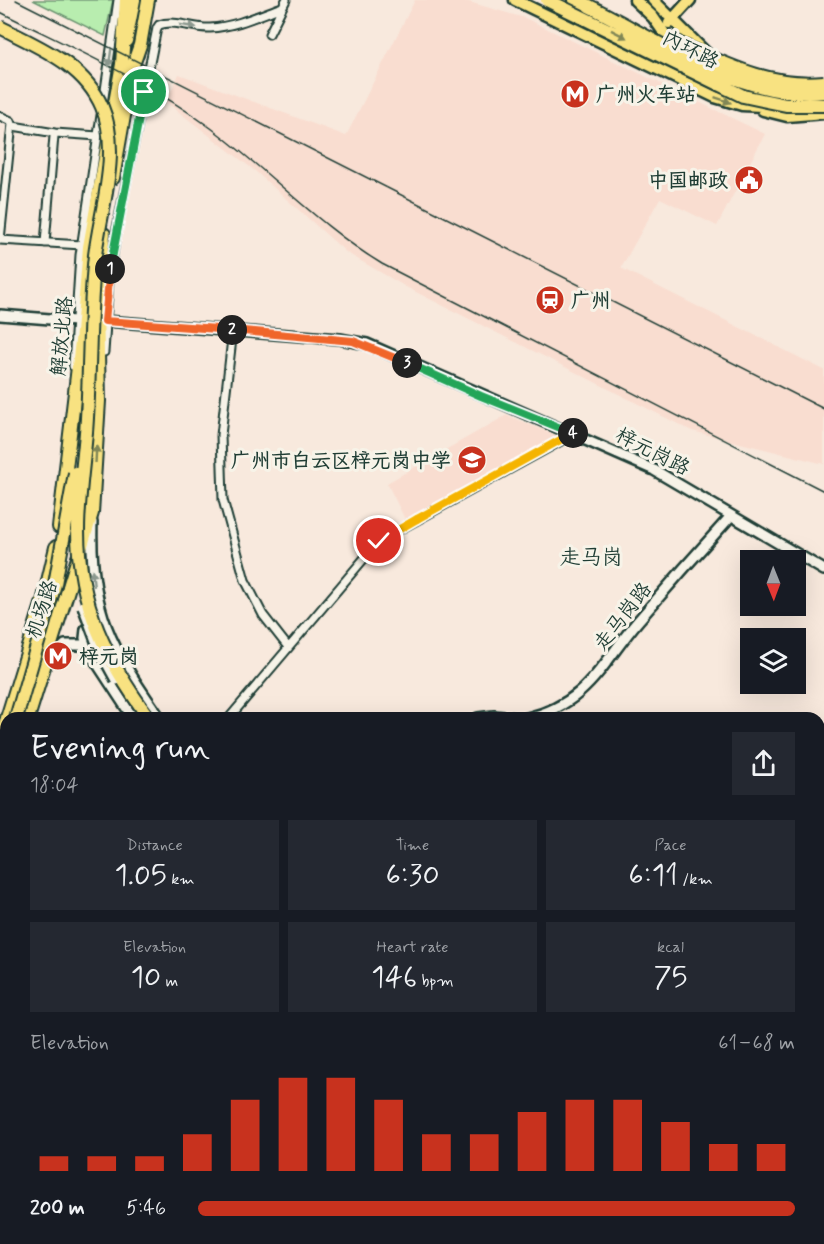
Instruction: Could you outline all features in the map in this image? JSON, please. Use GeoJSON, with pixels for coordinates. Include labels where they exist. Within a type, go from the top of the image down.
{"type":"FeatureCollection","features":[{"type":"Feature","properties":{"kind":"highway","name":"解放北路"},"geometry":{"type":"LineString","coordinates":[[92,513],[99,384],[98,305],[102,247],[127,64],[126,0]]}},
{"type":"Feature","properties":{"kind":"highway","name":"解放北路"},"geometry":{"type":"LineString","coordinates":[[40,612],[74,463],[90,240],[127,64],[142,38],[148,0]]}},
{"type":"Feature","properties":{"kind":"highway","name":"内环路"},"geometry":{"type":"LineString","coordinates":[[547,0],[743,96],[786,105],[824,105]]}},
{"type":"Feature","properties":{"kind":"highway","name":"内环路"},"geometry":{"type":"LineString","coordinates":[[575,0],[593,3],[746,84],[785,92],[824,92]]}},
{"type":"Feature","properties":{"kind":"highway"},"geometry":{"type":"LineString","coordinates":[[593,3],[746,73],[792,82],[824,82]]}},
{"type":"Feature","properties":{"kind":"highway"},"geometry":{"type":"LineString","coordinates":[[0,27],[53,55],[73,69],[95,94],[106,120],[109,159],[93,276],[90,362],[78,530],[81,575],[88,609],[102,646],[145,712]]}},
{"type":"Feature","properties":{"kind":"highway"},"geometry":{"type":"LineString","coordinates":[[18,712],[42,632],[60,558],[90,362]]}},
{"type":"Feature","properties":{"kind":"highway"},"geometry":{"type":"LineString","coordinates":[[61,515],[73,522],[92,513]]}},
{"type":"Feature","properties":{"kind":"highway","name":"机场路"},"geometry":{"type":"LineString","coordinates":[[30,712],[92,513]]}},
{"type":"Feature","properties":{"kind":"highway"},"geometry":{"type":"LineString","coordinates":[[40,612],[45,608],[53,609],[58,619]]}},
{"type":"Feature","properties":{"kind":"highway","name":"机场路"},"geometry":{"type":"LineString","coordinates":[[8,712],[40,612]]}},
{"type":"Feature","properties":{"kind":"main road","name":"解放北路"},"geometry":{"type":"LineString","coordinates":[[127,64],[135,0]]}},
{"type":"Feature","properties":{"kind":"main road","name":"解放北路"},"geometry":{"type":"LineString","coordinates":[[127,64],[141,0]]}},
{"type":"Feature","properties":{"kind":"main road"},"geometry":{"type":"LineString","coordinates":[[515,0],[731,103],[824,113]]}},
{"type":"Feature","properties":{"kind":"main road"},"geometry":{"type":"LineString","coordinates":[[559,0],[569,6],[575,14],[574,21],[567,23]]}},
{"type":"Feature","properties":{"kind":"main road"},"geometry":{"type":"LineString","coordinates":[[635,0],[653,16],[686,61],[706,75],[782,107],[824,100]]}},
{"type":"Feature","properties":{"kind":"main road"},"geometry":{"type":"LineString","coordinates":[[653,0],[719,65],[771,86],[824,87]]}},
{"type":"Feature","properties":{"kind":"main road"},"geometry":{"type":"LineString","coordinates":[[649,64],[664,32],[673,18],[690,0]]}},
{"type":"Feature","properties":{"kind":"main road"},"geometry":{"type":"LineString","coordinates":[[593,3],[601,40]]}},
{"type":"Feature","properties":{"kind":"main road"},"geometry":{"type":"LineString","coordinates":[[677,78],[686,61]]}},
{"type":"Feature","properties":{"kind":"main road"},"geometry":{"type":"LineString","coordinates":[[677,78],[706,75]]}},
{"type":"Feature","properties":{"kind":"main road"},"geometry":{"type":"LineString","coordinates":[[692,86],[721,82]]}},
{"type":"Feature","properties":{"kind":"main road"},"geometry":{"type":"LineString","coordinates":[[782,107],[783,88]]}},
{"type":"Feature","properties":{"kind":"street"},"geometry":{"type":"LineString","coordinates":[[118,0],[82,245],[75,321],[74,537],[76,568],[90,628],[116,680],[139,712]]}},
{"type":"Feature","properties":{"kind":"street"},"geometry":{"type":"LineString","coordinates":[[269,34],[286,0]]}},
{"type":"Feature","properties":{"kind":"street"},"geometry":{"type":"LineString","coordinates":[[99,384],[117,228],[157,28],[159,25],[168,23],[205,28],[219,27],[282,8]]}},
{"type":"Feature","properties":{"kind":"street"},"geometry":{"type":"LineString","coordinates":[[771,86],[824,77]]}},
{"type":"Feature","properties":{"kind":"street"},"geometry":{"type":"LineString","coordinates":[[0,116],[12,124],[38,131],[98,136]]}},
{"type":"Feature","properties":{"kind":"street"},"geometry":{"type":"LineString","coordinates":[[12,124],[0,240],[82,245]]}},
{"type":"Feature","properties":{"kind":"street"},"geometry":{"type":"LineString","coordinates":[[45,243],[54,136]]}},
{"type":"Feature","properties":{"kind":"street"},"geometry":{"type":"LineString","coordinates":[[0,315],[75,321]]}},
{"type":"Feature","properties":{"kind":"street","name":"梓元岗路"},"geometry":{"type":"LineString","coordinates":[[105,321],[340,339],[367,344],[481,396],[574,434],[666,477],[824,570]]}},
{"type":"Feature","properties":{"kind":"street"},"geometry":{"type":"LineString","coordinates":[[233,330],[221,435],[223,500],[245,580],[262,615],[288,647]]}},
{"type":"Feature","properties":{"kind":"street"},"geometry":{"type":"LineString","coordinates":[[235,712],[379,541],[574,434]]}},
{"type":"Feature","properties":{"kind":"street"},"geometry":{"type":"LineString","coordinates":[[92,513],[93,584],[107,634],[124,667],[155,712]]}},
{"type":"Feature","properties":{"kind":"street","name":"走马岗路"},"geometry":{"type":"LineString","coordinates":[[545,712],[589,686],[634,626],[730,516]]}},
{"type":"Feature","properties":{"kind":"street"},"geometry":{"type":"LineString","coordinates":[[93,657],[85,638],[86,629],[99,625],[107,634]]}},
{"type":"Feature","properties":{"kind":"street"},"geometry":{"type":"LineString","coordinates":[[42,671],[51,656],[65,645],[83,645],[129,712]]}},
{"type":"Feature","properties":{"kind":"shaded area"},"geometry":{"type":"Polygon","coordinates":[[[415,0],[462,0],[525,18],[765,134],[717,226],[660,198],[621,268],[824,370],[824,464],[692,431],[406,287],[347,253],[254,170],[166,102],[179,74],[346,136],[415,0]]]}},
{"type":"Feature","properties":{"kind":"shaded area","name":"广州市白云区梓元岗中学"},"geometry":{"type":"Polygon","coordinates":[[[507,415],[560,437],[406,521],[387,483],[507,415]]]}},
{"type":"Feature","properties":{"kind":"green space"},"geometry":{"type":"Polygon","coordinates":[[[33,0],[113,0],[105,36],[33,0]]]}},
{"type":"Feature","properties":{"kind":"railway"},"geometry":{"type":"LineString","coordinates":[[16,0],[824,409]]}},
{"type":"Feature","properties":{"kind":"railway"},"geometry":{"type":"LineString","coordinates":[[0,12],[135,80],[186,111],[233,145],[337,233],[382,264],[824,491]]}},
{"type":"Feature","properties":{"kind":"place","name":"广州火车站"},"geometry":{"type":"Point","coordinates":[575,94]}},
{"type":"Feature","properties":{"kind":"place","name":"中国邮政"},"geometry":{"type":"Point","coordinates":[749,180]}},
{"type":"Feature","properties":{"kind":"place","name":"广州"},"geometry":{"type":"Point","coordinates":[550,300]}},
{"type":"Feature","properties":{"kind":"place","name":"广州市白云区梓元岗中学"},"geometry":{"type":"Point","coordinates":[472,460]}},
{"type":"Feature","properties":{"kind":"place","name":"梓元岗"},"geometry":{"type":"Point","coordinates":[58,656]}},
{"type":"Feature","properties":{"kind":"district","name":"走马岗"},"geometry":{"type":"Point","coordinates":[591,557]}},
{"type":"Feature","properties":{"kind":"route"},"geometry":{"type":"LineString","coordinates":[[144,92],[117,228],[105,321],[340,339],[367,344],[481,396],[574,434],[379,541]]}}]}
